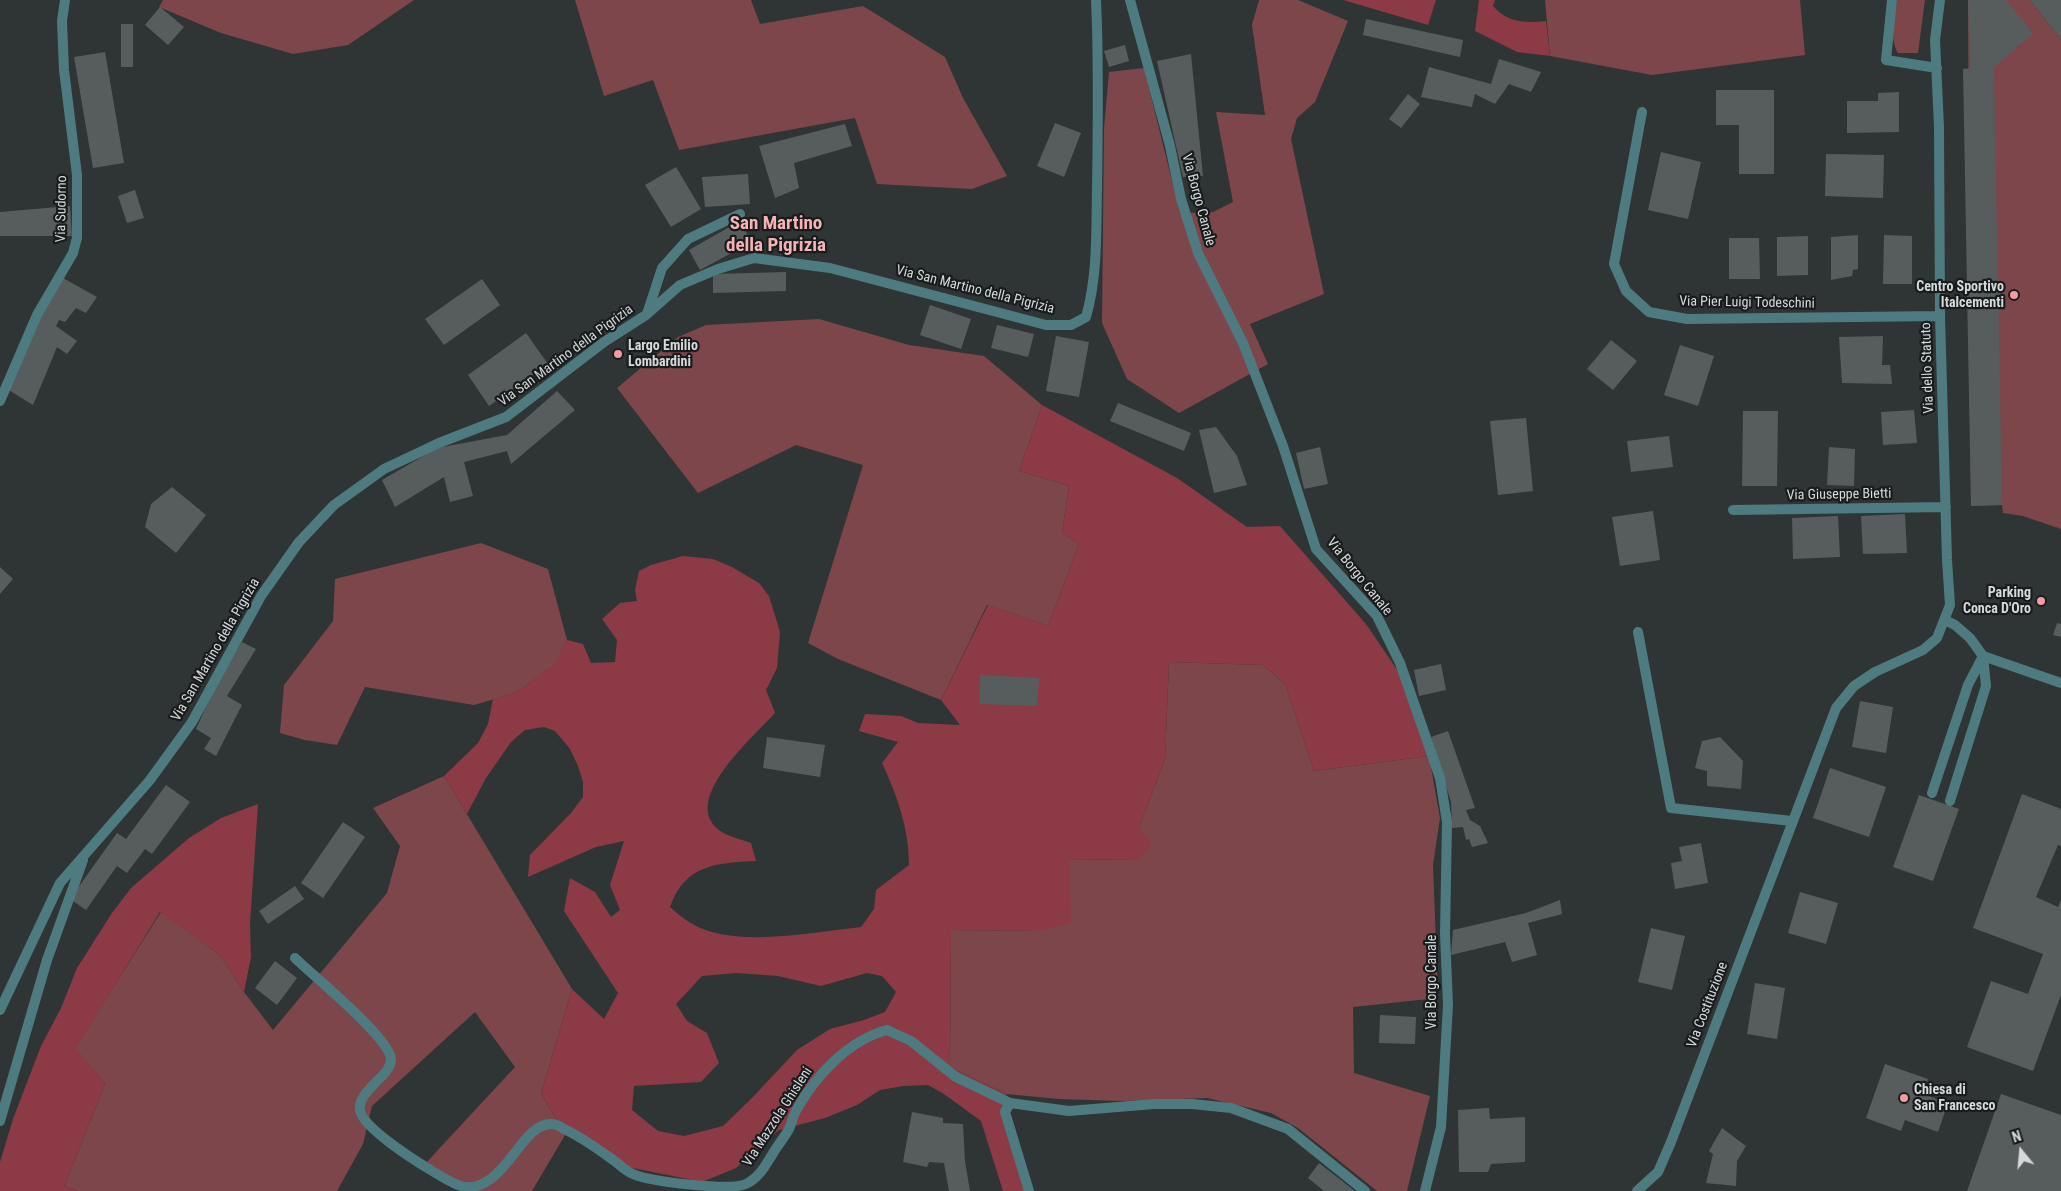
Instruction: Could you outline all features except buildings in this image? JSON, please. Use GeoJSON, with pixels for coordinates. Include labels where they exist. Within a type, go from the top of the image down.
{"type":"FeatureCollection","features":[{"type":"Feature","properties":{"kind":"street","name":"Via Sudorno"},"geometry":{"type":"LineString","coordinates":[[0,401],[37,315],[74,253],[77,238],[77,175],[64,70],[62,21],[65,0]]}},
{"type":"Feature","properties":{"kind":"street","name":"Via San Martino della Pigrizia"},"geometry":{"type":"LineString","coordinates":[[0,1121],[47,960],[86,852],[150,780],[192,722],[261,596],[299,542],[334,505],[384,469],[439,443],[506,417],[604,342],[646,315],[680,285],[718,269],[754,258],[830,268],[1046,325],[1071,325],[1086,317],[1092,298],[1096,262],[1099,66],[1096,0]]}},
{"type":"Feature","properties":{"kind":"street","name":"Via Borgo Canale"},"geometry":{"type":"LineString","coordinates":[[1130,0],[1170,146],[1181,199],[1198,253],[1242,343],[1283,446],[1316,550],[1377,616],[1400,663],[1440,778],[1447,822],[1446,934],[1448,1005],[1440,1126],[1425,1191]]}},
{"type":"Feature","properties":{"kind":"street"},"geometry":{"type":"LineString","coordinates":[[1892,0],[1886,60],[1936,68]]}},
{"type":"Feature","properties":{"kind":"street","name":"Via dello Statuto"},"geometry":{"type":"LineString","coordinates":[[1940,0],[1936,40],[1939,127],[1940,316],[1950,605],[1945,620]]}},
{"type":"Feature","properties":{"kind":"street","name":"Via Pier Luigi Todeschini"},"geometry":{"type":"LineString","coordinates":[[1642,112],[1614,264],[1626,291],[1649,312],[1687,319],[1940,316]]}},
{"type":"Feature","properties":{"kind":"street","name":"Via San Martino della Pigrizia"},"geometry":{"type":"LineString","coordinates":[[646,315],[662,268],[688,239],[740,214]]}},
{"type":"Feature","properties":{"kind":"street","name":"Via Giuseppe Bietti"},"geometry":{"type":"LineString","coordinates":[[1733,510],[1946,507]]}},
{"type":"Feature","properties":{"kind":"street"},"geometry":{"type":"LineString","coordinates":[[1945,620],[1970,638],[1983,656],[1986,686],[1950,801]]}},
{"type":"Feature","properties":{"kind":"street","name":"Via Costituzione"},"geometry":{"type":"LineString","coordinates":[[1637,1191],[1658,1172],[1671,1142],[1836,708],[1854,686],[1875,672],[1923,650],[1937,638],[1945,620]]}},
{"type":"Feature","properties":{"kind":"street"},"geometry":{"type":"LineString","coordinates":[[1638,632],[1671,808],[1792,821]]}},
{"type":"Feature","properties":{"kind":"street"},"geometry":{"type":"LineString","coordinates":[[1983,656],[2061,684]]}},
{"type":"Feature","properties":{"kind":"street"},"geometry":{"type":"LineString","coordinates":[[1932,792],[1968,685],[1983,656]]}},
{"type":"Feature","properties":{"kind":"street"},"geometry":{"type":"LineString","coordinates":[[0,1010],[60,883],[86,852]]}},
{"type":"Feature","properties":{"kind":"street","name":"Via Mazzola Ghisleni"},"geometry":{"type":"LineString","coordinates":[[294,958],[376,1034],[388,1049],[391,1059],[387,1070],[364,1095],[360,1105],[360,1112],[364,1119],[389,1142],[412,1158],[462,1187],[474,1188],[483,1186],[497,1176],[529,1137],[541,1126],[552,1124],[579,1137],[633,1174],[690,1185],[745,1185],[758,1177],[788,1130],[796,1111],[824,1072],[854,1045],[878,1032],[888,1030],[911,1041],[956,1076],[1010,1103],[1069,1111],[1154,1104],[1192,1104],[1232,1108],[1288,1129],[1365,1191]]}},
{"type":"Feature","properties":{"kind":"street"},"geometry":{"type":"LineString","coordinates":[[1010,1103],[1005,1112],[1030,1191]]}},
{"type":"Feature","properties":{"kind":"shaded area"},"geometry":{"type":"Polygon","coordinates":[[[163,0],[414,0],[348,45],[293,54],[221,33],[159,7],[163,0]]]}},
{"type":"Feature","properties":{"kind":"shaded area"},"geometry":{"type":"Polygon","coordinates":[[[575,0],[751,0],[760,24],[863,6],[945,57],[963,98],[1007,176],[972,189],[877,184],[855,118],[679,150],[653,80],[604,96],[575,0]]]}},
{"type":"Feature","properties":{"kind":"shaded area"},"geometry":{"type":"Polygon","coordinates":[[[1259,0],[1298,0],[1348,21],[1315,102],[1297,118],[1291,139],[1324,294],[1250,324],[1268,364],[1179,413],[1127,379],[1102,323],[1104,128],[1109,72],[1144,68],[1180,213],[1213,212],[1233,202],[1216,112],[1265,115],[1252,25],[1259,0]]]}},
{"type":"Feature","properties":{"kind":"shaded area"},"geometry":{"type":"Polygon","coordinates":[[[1343,0],[1436,0],[1428,25],[1343,0]]]}},
{"type":"Feature","properties":{"kind":"shaded area"},"geometry":{"type":"Polygon","coordinates":[[[1479,0],[1495,0],[1493,6],[1498,12],[1517,21],[1546,21],[1550,56],[1517,52],[1475,31],[1479,0]]]}},
{"type":"Feature","properties":{"kind":"shaded area"},"geometry":{"type":"Polygon","coordinates":[[[1545,0],[1800,0],[1805,55],[1652,75],[1550,56],[1545,0]]]}},
{"type":"Feature","properties":{"kind":"shaded area"},"geometry":{"type":"Polygon","coordinates":[[[1897,0],[1925,0],[1918,53],[1898,53],[1895,47],[1893,27],[1897,0]]]}},
{"type":"Feature","properties":{"kind":"shaded area","name":"Centro Sportivo Italcementi"},"geometry":{"type":"Polygon","coordinates":[[[1968,0],[2030,0],[2061,40],[2061,529],[2023,516],[2003,513],[2002,505],[1971,506],[1968,0]]]}},
{"type":"Feature","properties":{"kind":"shaded area"},"geometry":{"type":"Polygon","coordinates":[[[819,319],[909,345],[984,356],[1042,405],[1019,471],[1069,486],[1062,533],[1079,544],[1048,626],[987,605],[941,700],[838,659],[808,643],[863,465],[796,445],[698,493],[617,388],[678,337],[706,325],[819,319]]]}},
{"type":"Feature","properties":{"kind":"shaded area"},"geometry":{"type":"Polygon","coordinates":[[[1042,405],[1177,478],[1247,527],[1280,526],[1366,624],[1400,674],[1429,756],[1314,771],[1285,684],[1263,665],[1169,662],[1165,760],[1139,827],[1152,843],[1139,859],[1069,860],[1071,923],[1038,931],[951,930],[950,1067],[1006,1094],[1025,1191],[1003,1191],[981,1121],[944,1094],[928,1085],[903,1086],[880,1090],[857,1105],[825,1118],[779,1130],[736,1168],[702,1182],[623,1166],[565,1135],[541,1093],[572,989],[604,1019],[618,993],[564,911],[570,878],[595,892],[611,917],[620,910],[610,885],[624,841],[596,847],[528,877],[530,855],[571,813],[583,797],[583,782],[570,749],[555,731],[544,727],[525,730],[511,742],[486,778],[467,814],[444,776],[478,743],[488,724],[493,699],[515,693],[555,664],[567,640],[583,644],[591,663],[615,662],[617,640],[602,619],[620,603],[637,601],[635,590],[639,571],[651,565],[683,556],[713,559],[732,567],[759,583],[769,596],[780,632],[777,668],[766,690],[775,713],[729,763],[711,794],[708,808],[711,821],[718,830],[751,843],[756,861],[716,865],[694,874],[684,882],[676,893],[670,907],[684,919],[700,928],[712,932],[748,937],[786,936],[861,927],[874,909],[876,890],[909,865],[907,838],[901,812],[893,787],[882,763],[898,742],[859,731],[865,714],[901,716],[918,723],[960,725],[941,700],[988,605],[1048,626],[1079,544],[1062,533],[1069,486],[1019,471],[1042,405]],[[736,973],[702,976],[676,1004],[687,1021],[707,1033],[719,1063],[701,1082],[634,1086],[632,1110],[658,1131],[684,1136],[723,1126],[797,1050],[830,1029],[885,1012],[896,992],[882,976],[867,973],[821,986],[778,976],[736,973]]]}},
{"type":"Feature","properties":{"kind":"shaded area"},"geometry":{"type":"Polygon","coordinates":[[[481,543],[548,569],[567,640],[556,664],[515,693],[474,705],[365,687],[337,745],[305,740],[280,733],[284,685],[333,621],[335,579],[481,543]]]}},
{"type":"Feature","properties":{"kind":"shaded area"},"geometry":{"type":"Polygon","coordinates":[[[1169,662],[1263,665],[1285,684],[1314,771],[1429,756],[1440,818],[1433,865],[1438,998],[1353,1007],[1354,1073],[1430,1096],[1407,1191],[1377,1191],[1298,1128],[1271,1113],[1207,1098],[1122,1101],[1059,1099],[1006,1094],[950,1067],[951,930],[1038,931],[1069,860],[1139,859],[1139,827],[1165,760],[1169,662]]]}},
{"type":"Feature","properties":{"kind":"shaded area"},"geometry":{"type":"Polygon","coordinates":[[[444,776],[572,989],[541,1093],[565,1135],[532,1191],[471,1191],[424,1165],[515,1067],[475,1012],[372,1106],[363,1144],[337,1191],[79,1191],[64,1186],[105,1084],[75,1048],[161,912],[220,955],[244,992],[273,1030],[387,893],[400,846],[373,808],[444,776]]]}},
{"type":"Feature","properties":{"kind":"shaded area"},"geometry":{"type":"Polygon","coordinates":[[[258,804],[250,924],[251,957],[244,992],[220,955],[160,912],[76,1048],[105,1084],[64,1186],[79,1191],[0,1191],[0,1162],[13,1119],[41,1046],[61,1008],[77,968],[112,913],[131,888],[189,838],[221,818],[258,804]]]}},
{"type":"Feature","properties":{"kind":"place","name":"Centro Sportivo Italcementi"},"geometry":{"type":"Point","coordinates":[2014,295]}},
{"type":"Feature","properties":{"kind":"place","name":"Largo Emilio Lombardini"},"geometry":{"type":"Point","coordinates":[618,354]}},
{"type":"Feature","properties":{"kind":"place","name":"Parking Conca D'Oro"},"geometry":{"type":"Point","coordinates":[2041,601]}},
{"type":"Feature","properties":{"kind":"place","name":"Chiesa di San Francesco"},"geometry":{"type":"Point","coordinates":[1904,1098]}},
{"type":"Feature","properties":{"kind":"district","name":"San Martino della Pigrizia"},"geometry":{"type":"Point","coordinates":[776,235]}}]}
